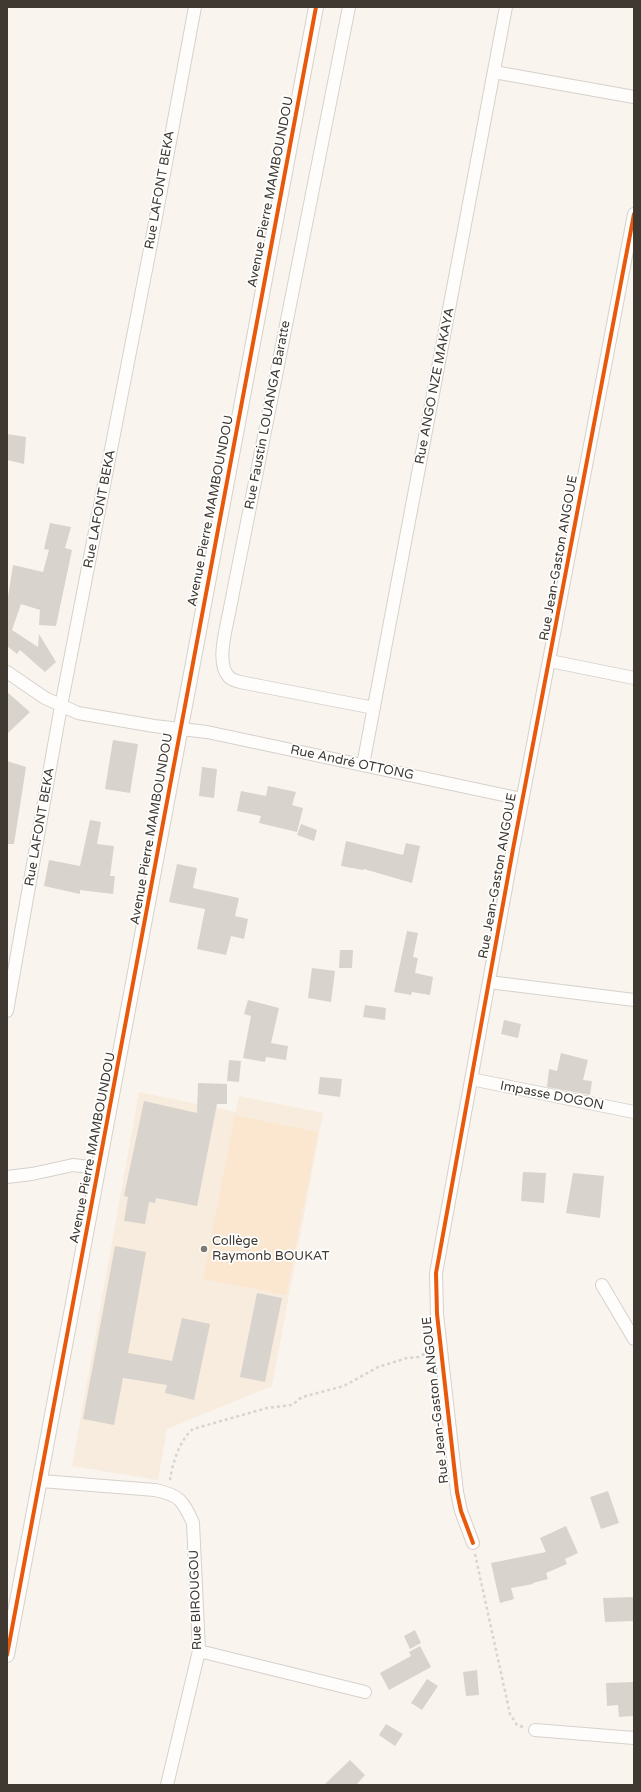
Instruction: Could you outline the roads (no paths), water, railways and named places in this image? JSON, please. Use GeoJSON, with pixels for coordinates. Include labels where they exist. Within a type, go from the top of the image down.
{"type":"FeatureCollection","features":[{"type":"Feature","properties":{"kind":"street","name":"Rue LAFONT BEKA"},"geometry":{"type":"LineString","coordinates":[[7,1011],[61,706],[151,244],[195,7]]}},
{"type":"Feature","properties":{"kind":"street","name":"Avenue Pierre MAMBOUNDOU"},"geometry":{"type":"LineString","coordinates":[[7,1655],[41,1481],[316,7]]}},
{"type":"Feature","properties":{"kind":"street","name":"Rue Faustin LOUANGA Baratte"},"geometry":{"type":"LineString","coordinates":[[349,7],[230,608],[223,648],[223,667],[229,677],[240,682],[374,708]]}},
{"type":"Feature","properties":{"kind":"street","name":"Rue ANGO NZE MAKAYA"},"geometry":{"type":"LineString","coordinates":[[363,765],[506,7]]}},
{"type":"Feature","properties":{"kind":"street"},"geometry":{"type":"LineString","coordinates":[[494,72],[634,97]]}},
{"type":"Feature","properties":{"kind":"street","name":"Rue Jean-Gaston ANGOUE"},"geometry":{"type":"LineString","coordinates":[[473,1543],[461,1511],[457,1492],[437,1314],[436,1273],[522,799],[550,660],[634,214]]}},
{"type":"Feature","properties":{"kind":"street"},"geometry":{"type":"LineString","coordinates":[[550,660],[634,678]]}},
{"type":"Feature","properties":{"kind":"street","name":"Rue André OTTONG"},"geometry":{"type":"LineString","coordinates":[[7,672],[45,698],[78,713],[154,726],[207,732],[522,799]]}},
{"type":"Feature","properties":{"kind":"street"},"geometry":{"type":"LineString","coordinates":[[489,982],[634,1000]]}},
{"type":"Feature","properties":{"kind":"street","name":"Impasse DOGON"},"geometry":{"type":"LineString","coordinates":[[471,1079],[634,1112]]}},
{"type":"Feature","properties":{"kind":"street"},"geometry":{"type":"LineString","coordinates":[[7,1177],[32,1174],[73,1165],[99,1168]]}},
{"type":"Feature","properties":{"kind":"street"},"geometry":{"type":"LineString","coordinates":[[602,1285],[634,1339]]}},
{"type":"Feature","properties":{"kind":"street","name":"Rue BIROUGOU"},"geometry":{"type":"LineString","coordinates":[[41,1481],[148,1489],[169,1493],[184,1504],[193,1523],[199,1650],[167,1785]]}},
{"type":"Feature","properties":{"kind":"street"},"geometry":{"type":"LineString","coordinates":[[199,1650],[364,1692]]}},
{"type":"Feature","properties":{"kind":"street"},"geometry":{"type":"LineString","coordinates":[[536,1730],[634,1738]]}},
{"type":"Feature","properties":{"kind":"place","name":"Collège Raymonb BOUKAT"},"geometry":{"type":"Point","coordinates":[204,1249]}}]}
